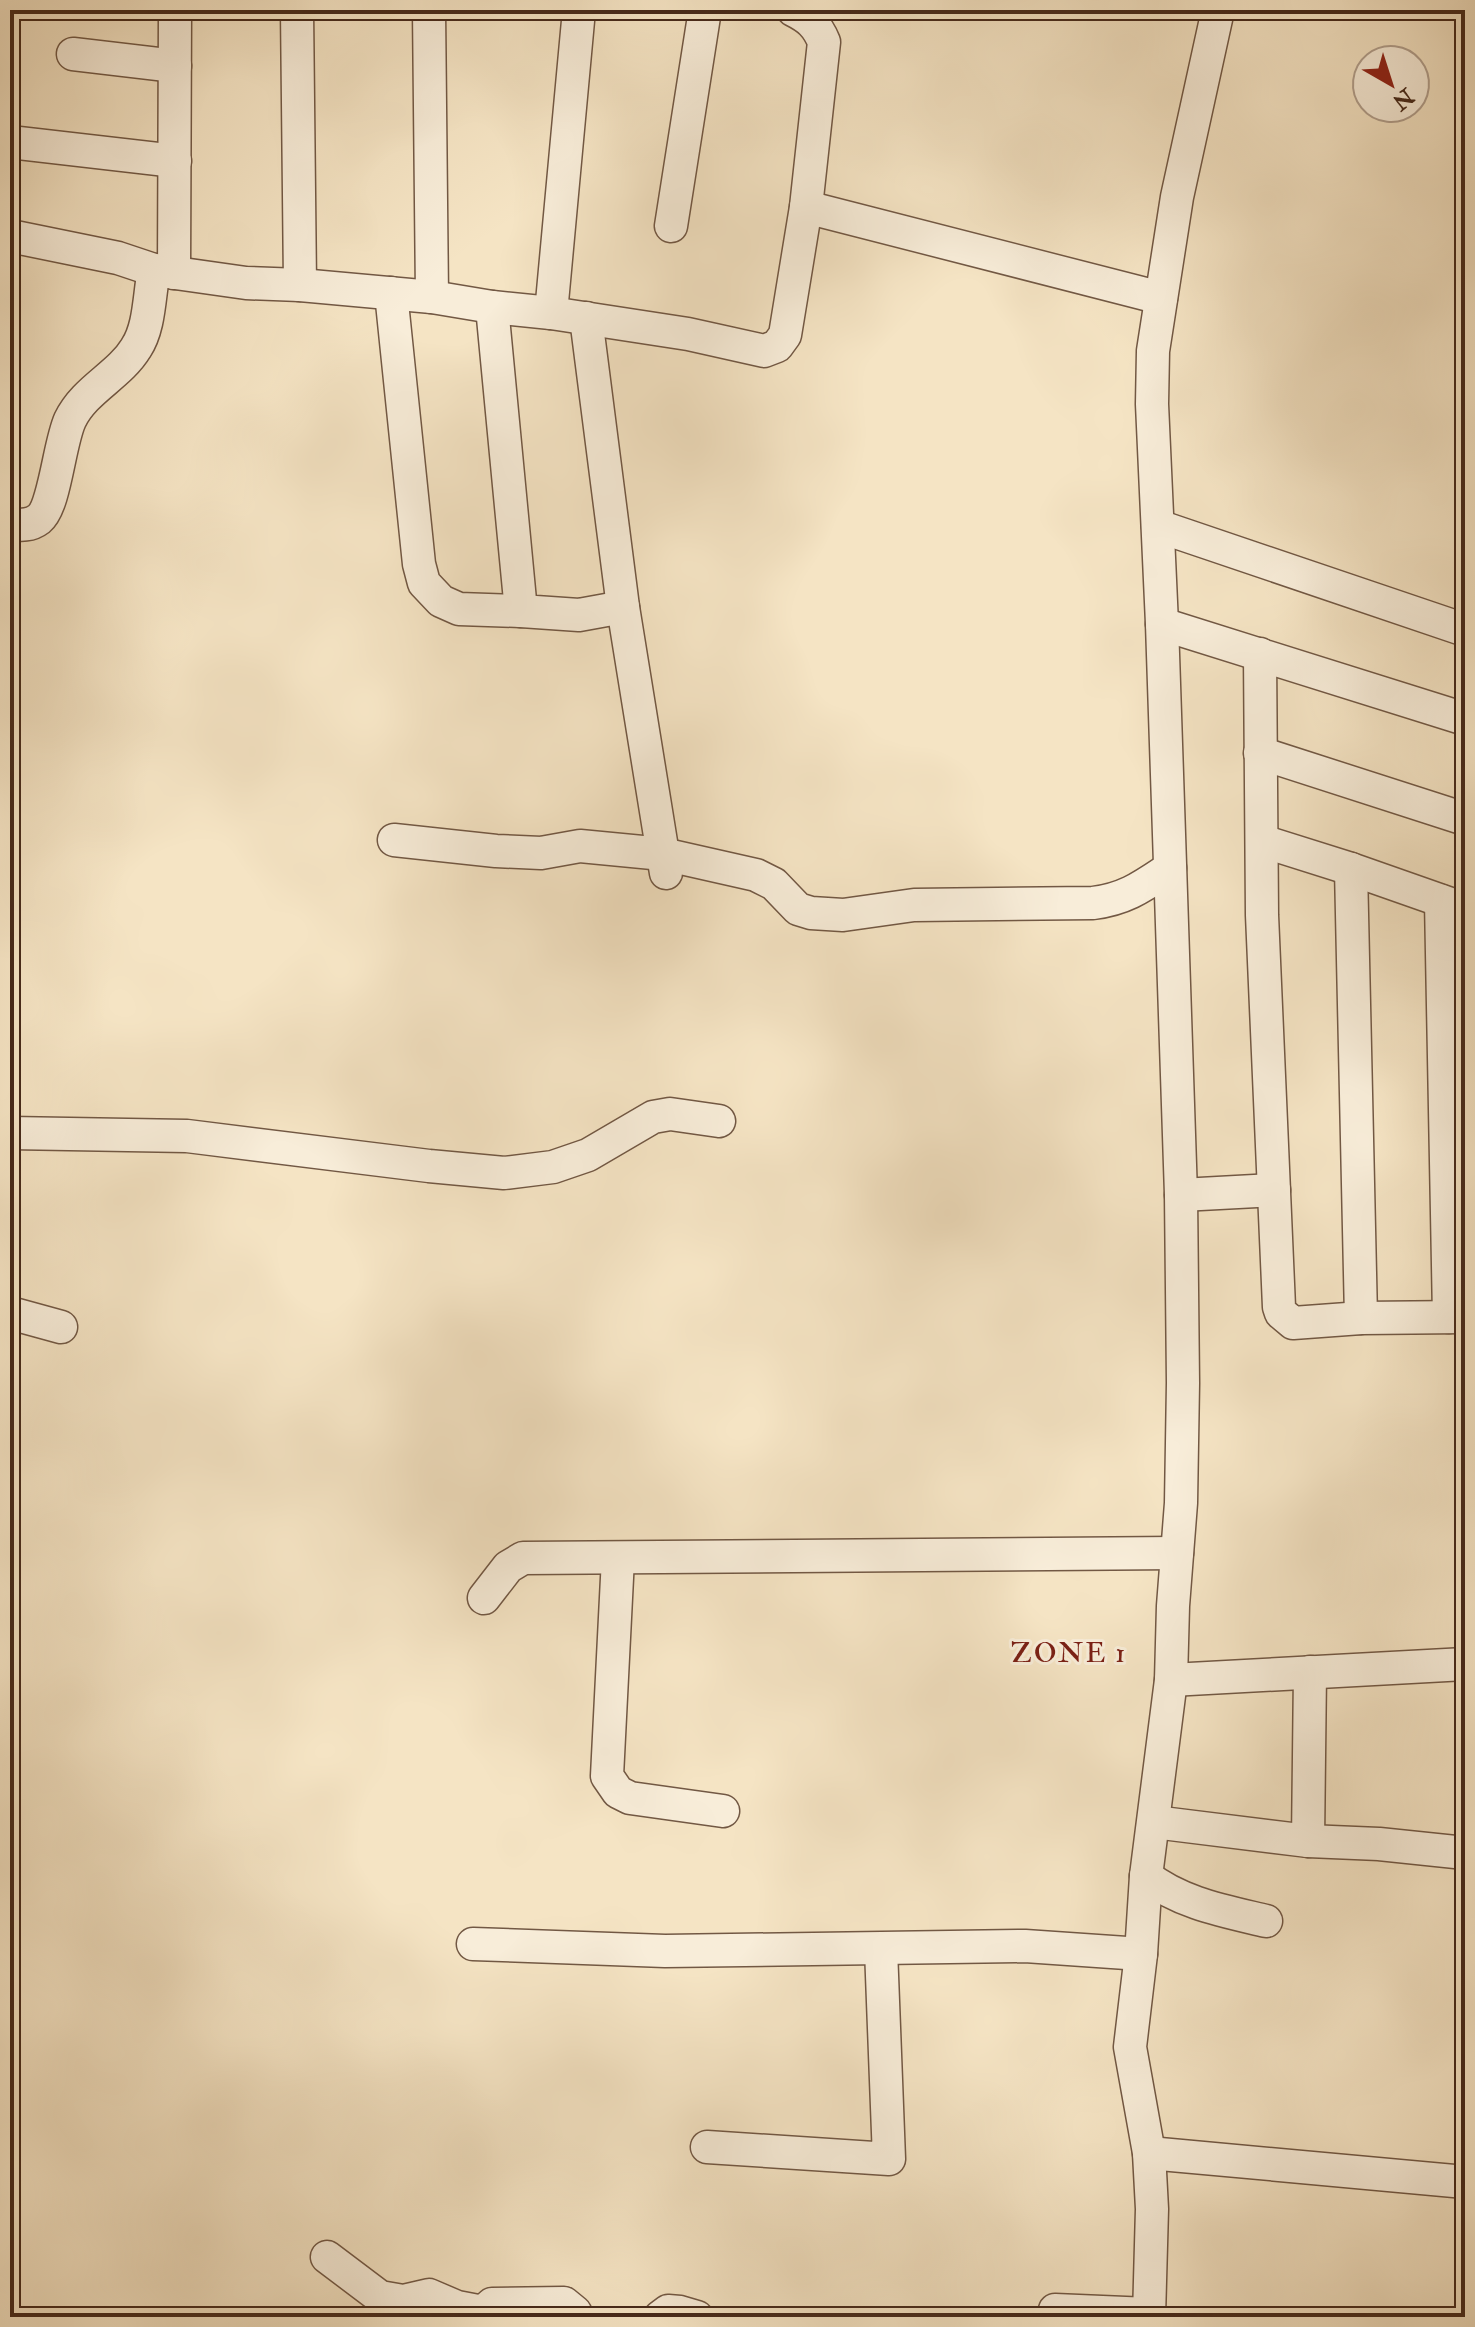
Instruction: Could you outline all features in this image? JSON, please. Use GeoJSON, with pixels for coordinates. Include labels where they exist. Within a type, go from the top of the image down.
{"type":"FeatureCollection","features":[{"type":"Feature","properties":{"kind":"street"},"geometry":{"type":"LineString","coordinates":[[10,524],[27,526],[39,519],[48,507],[70,420],[86,397],[127,361],[138,346],[164,272],[175,161],[175,10]]}},
{"type":"Feature","properties":{"kind":"street"},"geometry":{"type":"LineString","coordinates":[[297,10],[300,285]]}},
{"type":"Feature","properties":{"kind":"street"},"geometry":{"type":"LineString","coordinates":[[429,10],[432,297]]}},
{"type":"Feature","properties":{"kind":"street"},"geometry":{"type":"LineString","coordinates":[[551,313],[579,10]]}},
{"type":"Feature","properties":{"kind":"street"},"geometry":{"type":"LineString","coordinates":[[671,226],[705,10]]}},
{"type":"Feature","properties":{"kind":"street"},"geometry":{"type":"LineString","coordinates":[[10,236],[118,258],[164,272],[246,283],[432,297],[688,334],[764,351],[777,346],[785,335],[806,207],[824,42],[818,27],[793,10]]}},
{"type":"Feature","properties":{"kind":"street"},"geometry":{"type":"LineString","coordinates":[[1055,2310],[1149,2315],[1152,2209],[1149,2153],[1130,2047],[1146,1876],[1171,1680],[1181,1503],[1183,1383],[1181,1195],[1152,404],[1153,351],[1177,197],[1218,10]]}},
{"type":"Feature","properties":{"kind":"street"},"geometry":{"type":"LineString","coordinates":[[73,54],[175,66]]}},
{"type":"Feature","properties":{"kind":"street"},"geometry":{"type":"LineString","coordinates":[[10,142],[175,161]]}},
{"type":"Feature","properties":{"kind":"street"},"geometry":{"type":"LineString","coordinates":[[806,207],[1161,298]]}},
{"type":"Feature","properties":{"kind":"street"},"geometry":{"type":"LineString","coordinates":[[391,293],[419,564],[424,583],[441,601],[459,609],[579,615],[623,607]]}},
{"type":"Feature","properties":{"kind":"street"},"geometry":{"type":"LineString","coordinates":[[492,307],[521,611]]}},
{"type":"Feature","properties":{"kind":"street"},"geometry":{"type":"LineString","coordinates":[[586,318],[623,607],[664,864]]}},
{"type":"Feature","properties":{"kind":"street"},"geometry":{"type":"LineString","coordinates":[[1158,526],[1465,630]]}},
{"type":"Feature","properties":{"kind":"street"},"geometry":{"type":"LineString","coordinates":[[1162,624],[1465,719]]}},
{"type":"Feature","properties":{"kind":"street"},"geometry":{"type":"LineString","coordinates":[[1260,654],[1262,915],[1281,1313],[1293,1323],[1361,1318],[1457,1317],[1453,905],[1262,841]]}},
{"type":"Feature","properties":{"kind":"street"},"geometry":{"type":"LineString","coordinates":[[1260,753],[1465,819]]}},
{"type":"Feature","properties":{"kind":"street"},"geometry":{"type":"LineString","coordinates":[[394,840],[541,853],[580,846],[664,864],[756,875],[774,884],[798,909],[843,915],[914,905],[1114,901],[1133,893],[1170,868]]}},
{"type":"Feature","properties":{"kind":"street"},"geometry":{"type":"LineString","coordinates":[[1351,869],[1361,1318]]}},
{"type":"Feature","properties":{"kind":"street"},"geometry":{"type":"LineString","coordinates":[[10,1133],[187,1136],[504,1173],[553,1167],[588,1155],[653,1117],[670,1114],[719,1121]]}},
{"type":"Feature","properties":{"kind":"street"},"geometry":{"type":"LineString","coordinates":[[1181,1195],[1274,1190]]}},
{"type":"Feature","properties":{"kind":"street"},"geometry":{"type":"LineString","coordinates":[[10,1313],[61,1327]]}},
{"type":"Feature","properties":{"kind":"street"},"geometry":{"type":"LineString","coordinates":[[484,1598],[508,1567],[523,1558],[1177,1553]]}},
{"type":"Feature","properties":{"kind":"street"},"geometry":{"type":"LineString","coordinates":[[618,1558],[607,1776],[618,1792],[630,1798],[723,1811]]}},
{"type":"Feature","properties":{"kind":"street"},"geometry":{"type":"LineString","coordinates":[[1171,1680],[1465,1664]]}},
{"type":"Feature","properties":{"kind":"street"},"geometry":{"type":"LineString","coordinates":[[1308,1841],[1310,1672]]}},
{"type":"Feature","properties":{"kind":"street"},"geometry":{"type":"LineString","coordinates":[[1154,1822],[1308,1841],[1379,1844],[1465,1853]]}},
{"type":"Feature","properties":{"kind":"street"},"geometry":{"type":"LineString","coordinates":[[1146,1876],[1163,1889],[1211,1907],[1266,1921]]}},
{"type":"Feature","properties":{"kind":"street"},"geometry":{"type":"LineString","coordinates":[[473,1944],[665,1951],[1025,1946],[1141,1954]]}},
{"type":"Feature","properties":{"kind":"street"},"geometry":{"type":"LineString","coordinates":[[707,2147],[889,2159],[881,1949]]}},
{"type":"Feature","properties":{"kind":"street"},"geometry":{"type":"LineString","coordinates":[[1149,2153],[1465,2182]]}},
{"type":"Feature","properties":{"kind":"street"},"geometry":{"type":"LineString","coordinates":[[327,2257],[380,2297],[403,2301],[429,2295],[482,2314],[492,2304],[564,2303],[575,2312],[575,2317]]}},
{"type":"Feature","properties":{"kind":"street"},"geometry":{"type":"LineString","coordinates":[[660,2317],[668,2311],[697,2317]]}},
{"type":"Feature","properties":{"kind":"district","name":"ZONE 1"},"geometry":{"type":"Point","coordinates":[1069,1653]}}]}
